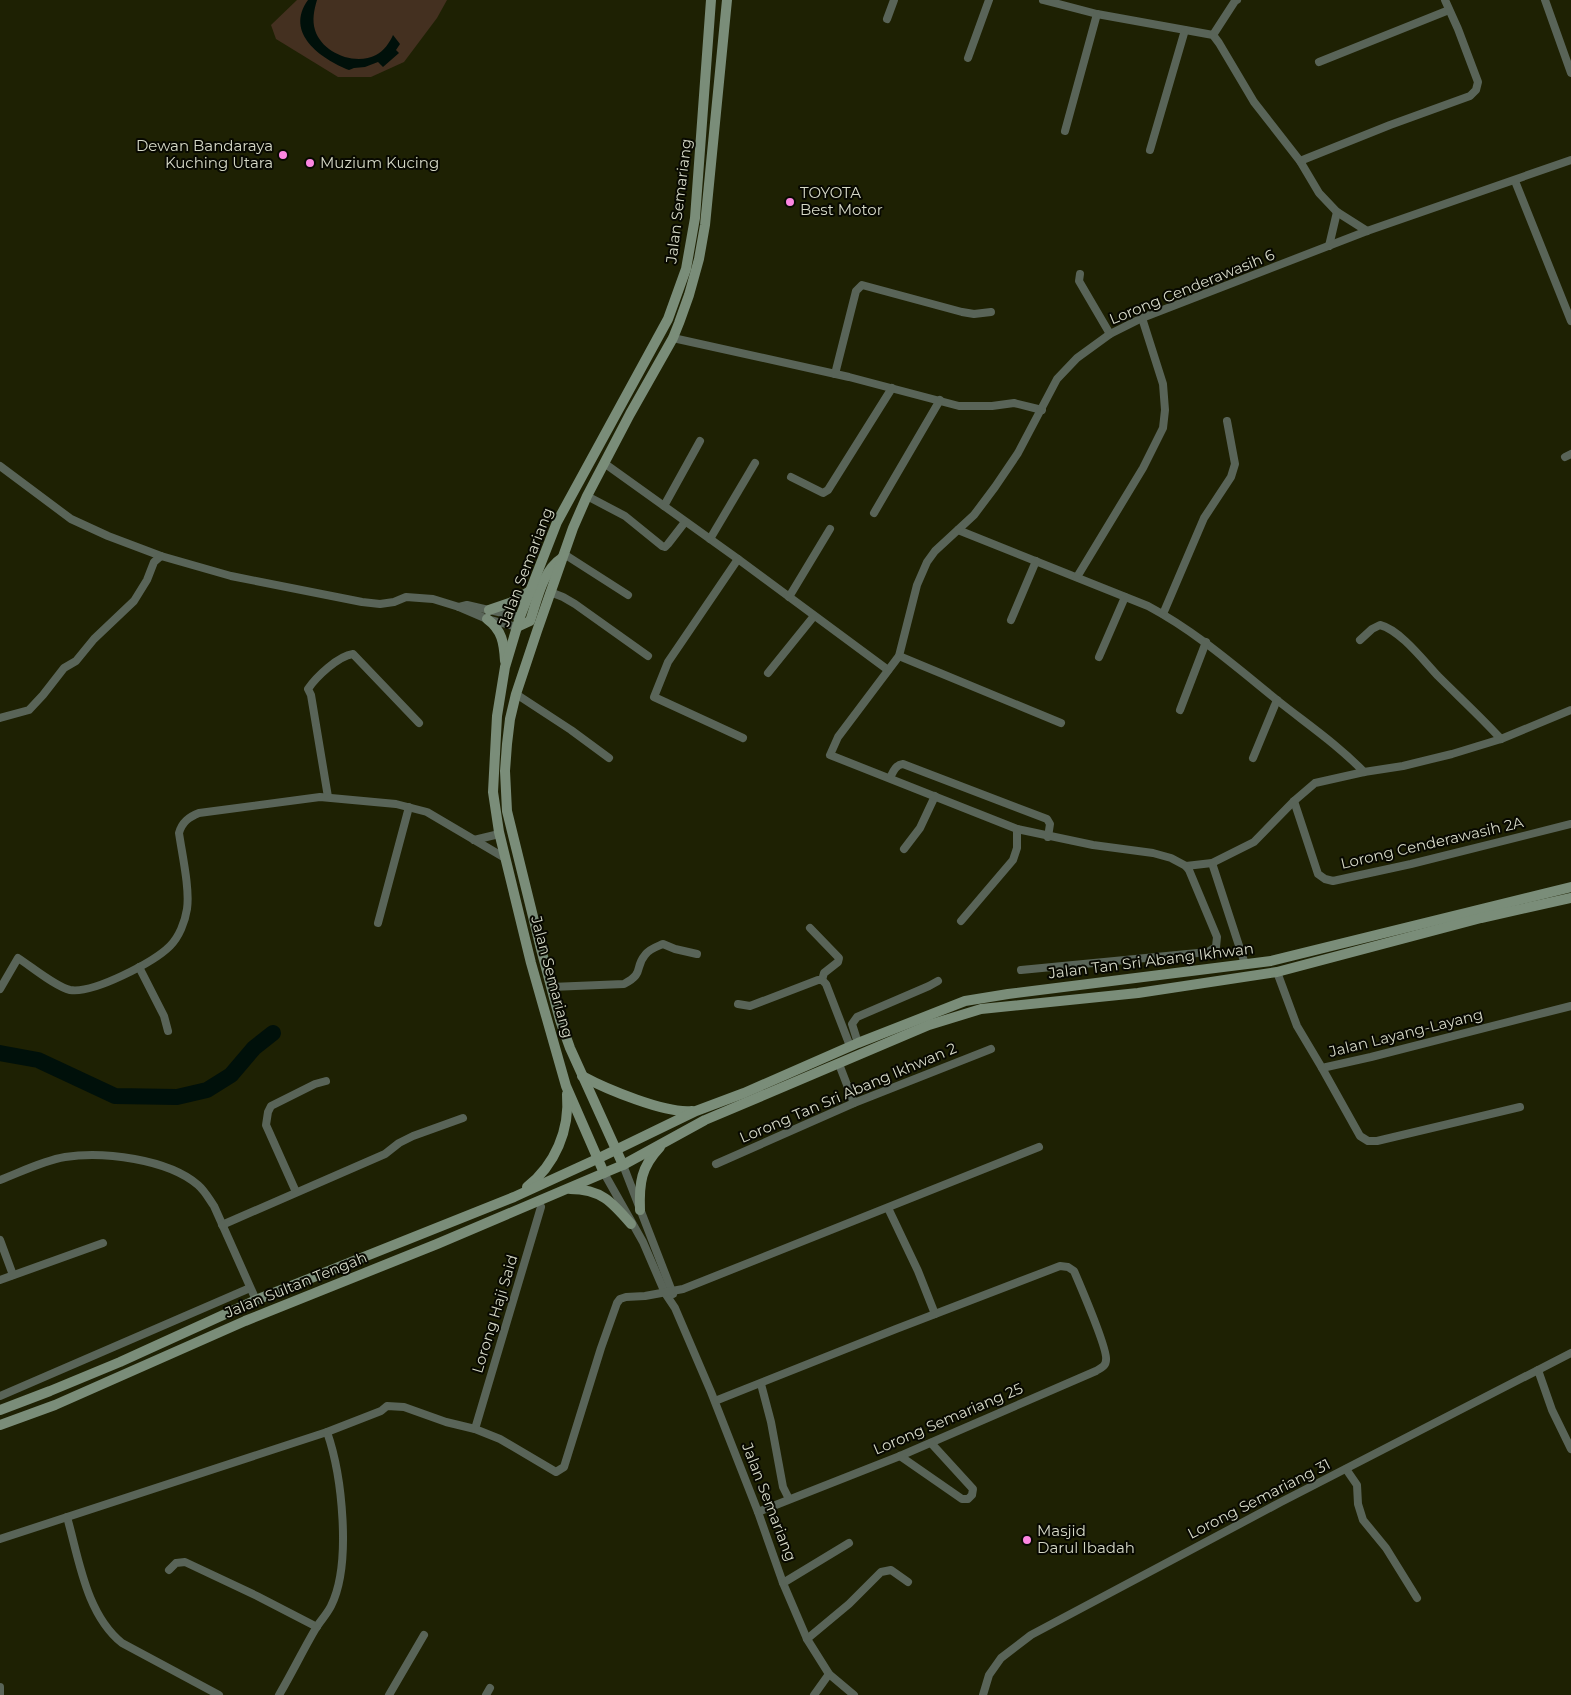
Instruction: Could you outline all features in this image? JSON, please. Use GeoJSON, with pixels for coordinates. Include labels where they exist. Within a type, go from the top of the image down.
{"type":"FeatureCollection","features":[{"type":"Feature","properties":{"kind":"main road","name":"Jalan Semariang"},"geometry":{"type":"LineString","coordinates":[[604,1173],[566,1086],[531,963],[505,858],[499,832],[494,792],[493,769],[497,716],[506,667],[519,622],[557,522],[668,319],[686,269],[695,218],[711,0]]}},
{"type":"Feature","properties":{"kind":"main road","name":"Jalan Semariang"},"geometry":{"type":"LineString","coordinates":[[623,1164],[570,1048],[551,988],[507,811],[505,791],[507,744],[516,694],[550,592],[587,496],[673,338],[689,295],[704,231],[727,0]]}},
{"type":"Feature","properties":{"kind":"main road"},"geometry":{"type":"LineString","coordinates":[[519,622],[530,621],[550,570],[564,555]]}},
{"type":"Feature","properties":{"kind":"main road"},"geometry":{"type":"LineString","coordinates":[[506,667],[504,642],[488,615],[530,591]]}},
{"type":"Feature","properties":{"kind":"main road","name":"Jalan Tan Sri Abang Ikhwan"},"geometry":{"type":"LineString","coordinates":[[747,1097],[854,1044],[965,1001],[1270,961],[1571,887]]}},
{"type":"Feature","properties":{"kind":"main road","name":"Jalan Tan Sri Abang Ikhwan"},"geometry":{"type":"LineString","coordinates":[[747,1097],[839,1064],[929,1024],[981,1009],[1138,993],[1277,972],[1481,918],[1571,898]]}},
{"type":"Feature","properties":{"kind":"main road"},"geometry":{"type":"LineString","coordinates":[[582,1076],[601,1086],[668,1108],[685,1112],[696,1110]]}},
{"type":"Feature","properties":{"kind":"main road"},"geometry":{"type":"LineString","coordinates":[[514,1197],[540,1175],[553,1157],[567,1119],[566,1086]]}},
{"type":"Feature","properties":{"kind":"main road","name":"Jalan Sultan Tengah"},"geometry":{"type":"LineString","coordinates":[[0,1410],[120,1362],[256,1300],[514,1197],[597,1159],[696,1110],[747,1097]]}},
{"type":"Feature","properties":{"kind":"main road","name":"Jalan Sultan Tengah"},"geometry":{"type":"LineString","coordinates":[[0,1425],[55,1405],[245,1321],[437,1244],[604,1173],[747,1097]]}},
{"type":"Feature","properties":{"kind":"main road"},"geometry":{"type":"LineString","coordinates":[[640,1210],[640,1182],[653,1154],[664,1142]]}},
{"type":"Feature","properties":{"kind":"main road"},"geometry":{"type":"LineString","coordinates":[[564,1189],[584,1189],[596,1192],[607,1199],[632,1224]]}},
{"type":"Feature","properties":{"kind":"street"},"geometry":{"type":"LineString","coordinates":[[888,19],[894,0]]}},
{"type":"Feature","properties":{"kind":"street"},"geometry":{"type":"LineString","coordinates":[[968,58],[989,0]]}},
{"type":"Feature","properties":{"kind":"street"},"geometry":{"type":"LineString","coordinates":[[1043,0],[1097,14],[1213,35],[1254,102],[1300,161],[1319,193],[1337,212],[1367,231]]}},
{"type":"Feature","properties":{"kind":"street"},"geometry":{"type":"LineString","coordinates":[[1213,35],[1235,0]]}},
{"type":"Feature","properties":{"kind":"street"},"geometry":{"type":"LineString","coordinates":[[1300,161],[1470,96],[1476,90],[1478,82],[1445,0]]}},
{"type":"Feature","properties":{"kind":"street"},"geometry":{"type":"LineString","coordinates":[[1545,0],[1571,73]]}},
{"type":"Feature","properties":{"kind":"street"},"geometry":{"type":"LineString","coordinates":[[1319,62],[1449,10]]}},
{"type":"Feature","properties":{"kind":"street"},"geometry":{"type":"LineString","coordinates":[[1065,131],[1097,14]]}},
{"type":"Feature","properties":{"kind":"street"},"geometry":{"type":"LineString","coordinates":[[1150,150],[1185,30]]}},
{"type":"Feature","properties":{"kind":"street","name":"Lorong Cenderawasih 6"},"geometry":{"type":"LineString","coordinates":[[890,778],[830,755],[838,737],[899,656],[921,573],[926,562],[935,551],[974,515],[995,487],[1018,453],[1057,379],[1078,358],[1110,334],[1142,318],[1367,231],[1571,160]]}},
{"type":"Feature","properties":{"kind":"street"},"geometry":{"type":"LineString","coordinates":[[1515,180],[1571,321]]}},
{"type":"Feature","properties":{"kind":"street"},"geometry":{"type":"LineString","coordinates":[[1329,246],[1337,212]]}},
{"type":"Feature","properties":{"kind":"street"},"geometry":{"type":"LineString","coordinates":[[1080,274],[1079,281],[1110,334]]}},
{"type":"Feature","properties":{"kind":"street"},"geometry":{"type":"LineString","coordinates":[[835,374],[856,291],[862,285],[962,312],[974,314],[991,312]]}},
{"type":"Feature","properties":{"kind":"street"},"geometry":{"type":"LineString","coordinates":[[1077,577],[1135,482],[1163,428],[1165,410],[1163,384],[1142,318]]}},
{"type":"Feature","properties":{"kind":"street"},"geometry":{"type":"LineString","coordinates":[[673,338],[835,374],[959,406],[992,406],[1014,403],[1042,410]]}},
{"type":"Feature","properties":{"kind":"street"},"geometry":{"type":"LineString","coordinates":[[791,477],[818,492],[823,493],[828,490],[892,388]]}},
{"type":"Feature","properties":{"kind":"street"},"geometry":{"type":"LineString","coordinates":[[874,513],[940,400]]}},
{"type":"Feature","properties":{"kind":"street"},"geometry":{"type":"LineString","coordinates":[[1162,614],[1204,518],[1231,477],[1235,464],[1227,421]]}},
{"type":"Feature","properties":{"kind":"street"},"geometry":{"type":"LineString","coordinates":[[664,506],[700,442]]}},
{"type":"Feature","properties":{"kind":"street"},"geometry":{"type":"LineString","coordinates":[[604,463],[888,670]]}},
{"type":"Feature","properties":{"kind":"street"},"geometry":{"type":"LineString","coordinates":[[710,539],[755,464]]}},
{"type":"Feature","properties":{"kind":"street"},"geometry":{"type":"LineString","coordinates":[[0,466],[71,519],[108,536],[161,556],[231,576],[362,602],[380,604],[394,602],[406,596],[432,599],[519,622]]}},
{"type":"Feature","properties":{"kind":"street"},"geometry":{"type":"LineString","coordinates":[[587,496],[625,516],[665,547],[685,522]]}},
{"type":"Feature","properties":{"kind":"street"},"geometry":{"type":"LineString","coordinates":[[789,597],[830,529]]}},
{"type":"Feature","properties":{"kind":"street"},"geometry":{"type":"LineString","coordinates":[[958,530],[1148,606],[1162,614],[1206,642],[1345,752],[1364,772]]}},
{"type":"Feature","properties":{"kind":"street"},"geometry":{"type":"LineString","coordinates":[[564,555],[628,595]]}},
{"type":"Feature","properties":{"kind":"street"},"geometry":{"type":"LineString","coordinates":[[0,718],[28,710],[43,695],[64,668],[76,661],[94,639],[134,601],[147,580],[154,562],[161,556]]}},
{"type":"Feature","properties":{"kind":"street"},"geometry":{"type":"LineString","coordinates":[[738,559],[668,662],[654,696],[743,738]]}},
{"type":"Feature","properties":{"kind":"street"},"geometry":{"type":"LineString","coordinates":[[1011,620],[1036,561]]}},
{"type":"Feature","properties":{"kind":"street"},"geometry":{"type":"LineString","coordinates":[[550,592],[564,597],[575,604],[648,656]]}},
{"type":"Feature","properties":{"kind":"street"},"geometry":{"type":"LineString","coordinates":[[1099,658],[1125,597]]}},
{"type":"Feature","properties":{"kind":"street"},"geometry":{"type":"LineString","coordinates":[[768,673],[814,616]]}},
{"type":"Feature","properties":{"kind":"street"},"geometry":{"type":"LineString","coordinates":[[1360,640],[1372,629],[1380,625],[1388,627],[1478,714],[1501,739]]}},
{"type":"Feature","properties":{"kind":"street"},"geometry":{"type":"LineString","coordinates":[[1180,710],[1206,642]]}},
{"type":"Feature","properties":{"kind":"street"},"geometry":{"type":"LineString","coordinates":[[328,797],[312,695],[308,689],[323,672],[345,656],[353,654],[419,723]]}},
{"type":"Feature","properties":{"kind":"street"},"geometry":{"type":"LineString","coordinates":[[899,656],[1061,723]]}},
{"type":"Feature","properties":{"kind":"street"},"geometry":{"type":"LineString","coordinates":[[516,694],[571,730],[609,758]]}},
{"type":"Feature","properties":{"kind":"street"},"geometry":{"type":"LineString","coordinates":[[1253,758],[1277,700]]}},
{"type":"Feature","properties":{"kind":"street"},"geometry":{"type":"LineString","coordinates":[[1186,866],[1212,863],[1254,842],[1294,801],[1315,783],[1364,772],[1403,766],[1501,739],[1571,710]]}},
{"type":"Feature","properties":{"kind":"street"},"geometry":{"type":"LineString","coordinates":[[1021,970],[1212,950],[1216,947],[1217,937],[1192,876],[1186,866],[1171,858],[1153,853],[1093,846],[1048,837],[1017,829],[890,778],[899,764],[936,776],[1047,819],[1050,824],[1048,837]]}},
{"type":"Feature","properties":{"kind":"street"},"geometry":{"type":"LineString","coordinates":[[904,849],[920,828],[935,796]]}},
{"type":"Feature","properties":{"kind":"street"},"geometry":{"type":"LineString","coordinates":[[0,989],[18,958],[60,985],[70,990],[80,990],[98,986],[138,967],[169,947],[177,938],[188,908],[179,833],[181,826],[192,815],[274,802],[328,797],[408,806],[427,812],[505,858]]}},
{"type":"Feature","properties":{"kind":"street","name":"Lorong Cenderawasih 2A"},"geometry":{"type":"LineString","coordinates":[[1294,801],[1318,874],[1325,879],[1333,881],[1411,864],[1571,824]]}},
{"type":"Feature","properties":{"kind":"street"},"geometry":{"type":"LineString","coordinates":[[378,923],[408,806]]}},
{"type":"Feature","properties":{"kind":"street"},"geometry":{"type":"LineString","coordinates":[[961,921],[1013,860],[1018,848],[1017,829]]}},
{"type":"Feature","properties":{"kind":"street"},"geometry":{"type":"LineString","coordinates":[[474,840],[495,836],[499,832]]}},
{"type":"Feature","properties":{"kind":"street"},"geometry":{"type":"LineString","coordinates":[[1212,863],[1245,964]]}},
{"type":"Feature","properties":{"kind":"street"},"geometry":{"type":"LineString","coordinates":[[810,928],[839,958],[838,962],[824,973],[822,980]]}},
{"type":"Feature","properties":{"kind":"street"},"geometry":{"type":"LineString","coordinates":[[551,988],[624,984],[633,979],[639,971],[643,956],[651,948],[662,944],[675,950],[697,954]]}},
{"type":"Feature","properties":{"kind":"street"},"geometry":{"type":"LineString","coordinates":[[138,967],[164,1016],[168,1030]]}},
{"type":"Feature","properties":{"kind":"street","name":"Jalan Layang-Layang"},"geometry":{"type":"LineString","coordinates":[[1277,972],[1297,1026],[1322,1068],[1571,1006]]}},
{"type":"Feature","properties":{"kind":"street"},"geometry":{"type":"LineString","coordinates":[[738,1004],[750,1006],[822,980]]}},
{"type":"Feature","properties":{"kind":"street"},"geometry":{"type":"LineString","coordinates":[[822,980],[826,984],[841,1020],[854,1044]]}},
{"type":"Feature","properties":{"kind":"street"},"geometry":{"type":"LineString","coordinates":[[854,1044],[852,1024],[857,1017],[938,981]]}},
{"type":"Feature","properties":{"kind":"street","name":"Lorong Tan Sri Abang Ikhwan 2"},"geometry":{"type":"LineString","coordinates":[[716,1164],[854,1103],[991,1049]]}},
{"type":"Feature","properties":{"kind":"street"},"geometry":{"type":"LineString","coordinates":[[839,1064],[854,1103]]}},
{"type":"Feature","properties":{"kind":"street"},"geometry":{"type":"LineString","coordinates":[[1322,1068],[1360,1136],[1368,1141],[1377,1141],[1414,1133],[1520,1107]]}},
{"type":"Feature","properties":{"kind":"street"},"geometry":{"type":"LineString","coordinates":[[296,1192],[268,1132],[266,1119],[271,1106],[315,1084],[326,1081]]}},
{"type":"Feature","properties":{"kind":"street"},"geometry":{"type":"LineString","coordinates":[[222,1225],[385,1154],[399,1142],[463,1118]]}},
{"type":"Feature","properties":{"kind":"street"},"geometry":{"type":"LineString","coordinates":[[0,1539],[327,1432],[381,1412],[387,1406],[404,1407],[446,1422],[475,1429],[500,1439],[556,1472],[564,1467],[570,1451],[601,1348],[620,1299],[683,1289],[1039,1147]]}},
{"type":"Feature","properties":{"kind":"street"},"geometry":{"type":"LineString","coordinates":[[0,1180],[46,1162],[89,1154],[142,1160],[163,1166],[185,1176],[198,1184],[207,1195],[256,1300]]}},
{"type":"Feature","properties":{"kind":"street"},"geometry":{"type":"LineString","coordinates":[[623,1164],[669,1292]]}},
{"type":"Feature","properties":{"kind":"street"},"geometry":{"type":"LineString","coordinates":[[604,1173],[669,1292]]}},
{"type":"Feature","properties":{"kind":"street","name":"Lorong Haji Said"},"geometry":{"type":"LineString","coordinates":[[475,1429],[541,1208]]}},
{"type":"Feature","properties":{"kind":"street"},"geometry":{"type":"LineString","coordinates":[[715,1401],[935,1314],[918,1271],[888,1208]]}},
{"type":"Feature","properties":{"kind":"street"},"geometry":{"type":"LineString","coordinates":[[0,1240],[13,1275]]}},
{"type":"Feature","properties":{"kind":"street"},"geometry":{"type":"LineString","coordinates":[[0,1280],[103,1243]]}},
{"type":"Feature","properties":{"kind":"street","name":"Lorong Semariang 25"},"geometry":{"type":"LineString","coordinates":[[758,1512],[931,1443],[1096,1372],[1105,1366],[1107,1358],[1094,1322],[1074,1271],[1068,1267],[1060,1266],[935,1314]]}},
{"type":"Feature","properties":{"kind":"street"},"geometry":{"type":"LineString","coordinates":[[0,1396],[250,1288]]}},
{"type":"Feature","properties":{"kind":"street","name":"Jalan Semariang"},"geometry":{"type":"LineString","coordinates":[[669,1292],[715,1401],[807,1639],[829,1674],[854,1695]]}},
{"type":"Feature","properties":{"kind":"street","name":"Lorong Semariang 31"},"geometry":{"type":"LineString","coordinates":[[983,1695],[989,1675],[1000,1658],[1031,1635],[1273,1506],[1571,1353]]}},
{"type":"Feature","properties":{"kind":"street"},"geometry":{"type":"LineString","coordinates":[[1538,1370],[1552,1410],[1571,1449]]}},
{"type":"Feature","properties":{"kind":"street"},"geometry":{"type":"LineString","coordinates":[[761,1384],[771,1422],[783,1487],[789,1499]]}},
{"type":"Feature","properties":{"kind":"street"},"geometry":{"type":"LineString","coordinates":[[279,1695],[331,1606],[337,1590],[342,1550],[340,1489],[334,1454],[327,1432]]}},
{"type":"Feature","properties":{"kind":"street"},"geometry":{"type":"LineString","coordinates":[[900,1456],[962,1499],[968,1499],[972,1495],[973,1489],[931,1443]]}},
{"type":"Feature","properties":{"kind":"street"},"geometry":{"type":"LineString","coordinates":[[1346,1469],[1357,1485],[1358,1504],[1363,1520],[1386,1548],[1417,1598]]}},
{"type":"Feature","properties":{"kind":"street"},"geometry":{"type":"LineString","coordinates":[[67,1517],[88,1592],[99,1617],[111,1634],[122,1644],[219,1695]]}},
{"type":"Feature","properties":{"kind":"street"},"geometry":{"type":"LineString","coordinates":[[784,1583],[849,1543]]}},
{"type":"Feature","properties":{"kind":"street"},"geometry":{"type":"LineString","coordinates":[[169,1570],[176,1563],[185,1562],[317,1627]]}},
{"type":"Feature","properties":{"kind":"street"},"geometry":{"type":"LineString","coordinates":[[807,1639],[849,1604],[881,1572],[891,1570],[908,1582]]}},
{"type":"Feature","properties":{"kind":"street"},"geometry":{"type":"LineString","coordinates":[[388,1695],[424,1635]]}},
{"type":"Feature","properties":{"kind":"street"},"geometry":{"type":"LineString","coordinates":[[814,1695],[829,1674]]}},
{"type":"Feature","properties":{"kind":"street"},"geometry":{"type":"LineString","coordinates":[[0,1687],[0,1695]]}},
{"type":"Feature","properties":{"kind":"shaded area"},"geometry":{"type":"Polygon","coordinates":[[[297,0],[447,0],[437,18],[404,62],[371,77],[338,77],[276,39],[271,25],[297,0]]]}},
{"type":"Feature","properties":{"kind":"shaded area"},"geometry":{"type":"Polygon","coordinates":[[[308,0],[317,0],[314,15],[315,30],[319,38],[332,51],[349,58],[368,58],[382,51],[393,35],[400,44],[396,50],[399,53],[383,67],[378,62],[349,70],[327,59],[317,52],[303,34],[300,23],[302,12],[308,0]]]}},
{"type":"Feature","properties":{"kind":"waterway"},"geometry":{"type":"LineString","coordinates":[[0,1053],[38,1060],[115,1096],[177,1097],[207,1090],[231,1075],[254,1048],[273,1033]]}},
{"type":"Feature","properties":{"kind":"place","name":"Dewan Bandaraya Kuching Utara"},"geometry":{"type":"Point","coordinates":[283,155]}},
{"type":"Feature","properties":{"kind":"place","name":"Muzium Kucing"},"geometry":{"type":"Point","coordinates":[310,163]}},
{"type":"Feature","properties":{"kind":"place","name":"TOYOTA Best Motor"},"geometry":{"type":"Point","coordinates":[790,202]}},
{"type":"Feature","properties":{"kind":"place","name":"Masjid Darul Ibadah"},"geometry":{"type":"Point","coordinates":[1027,1540]}}]}
